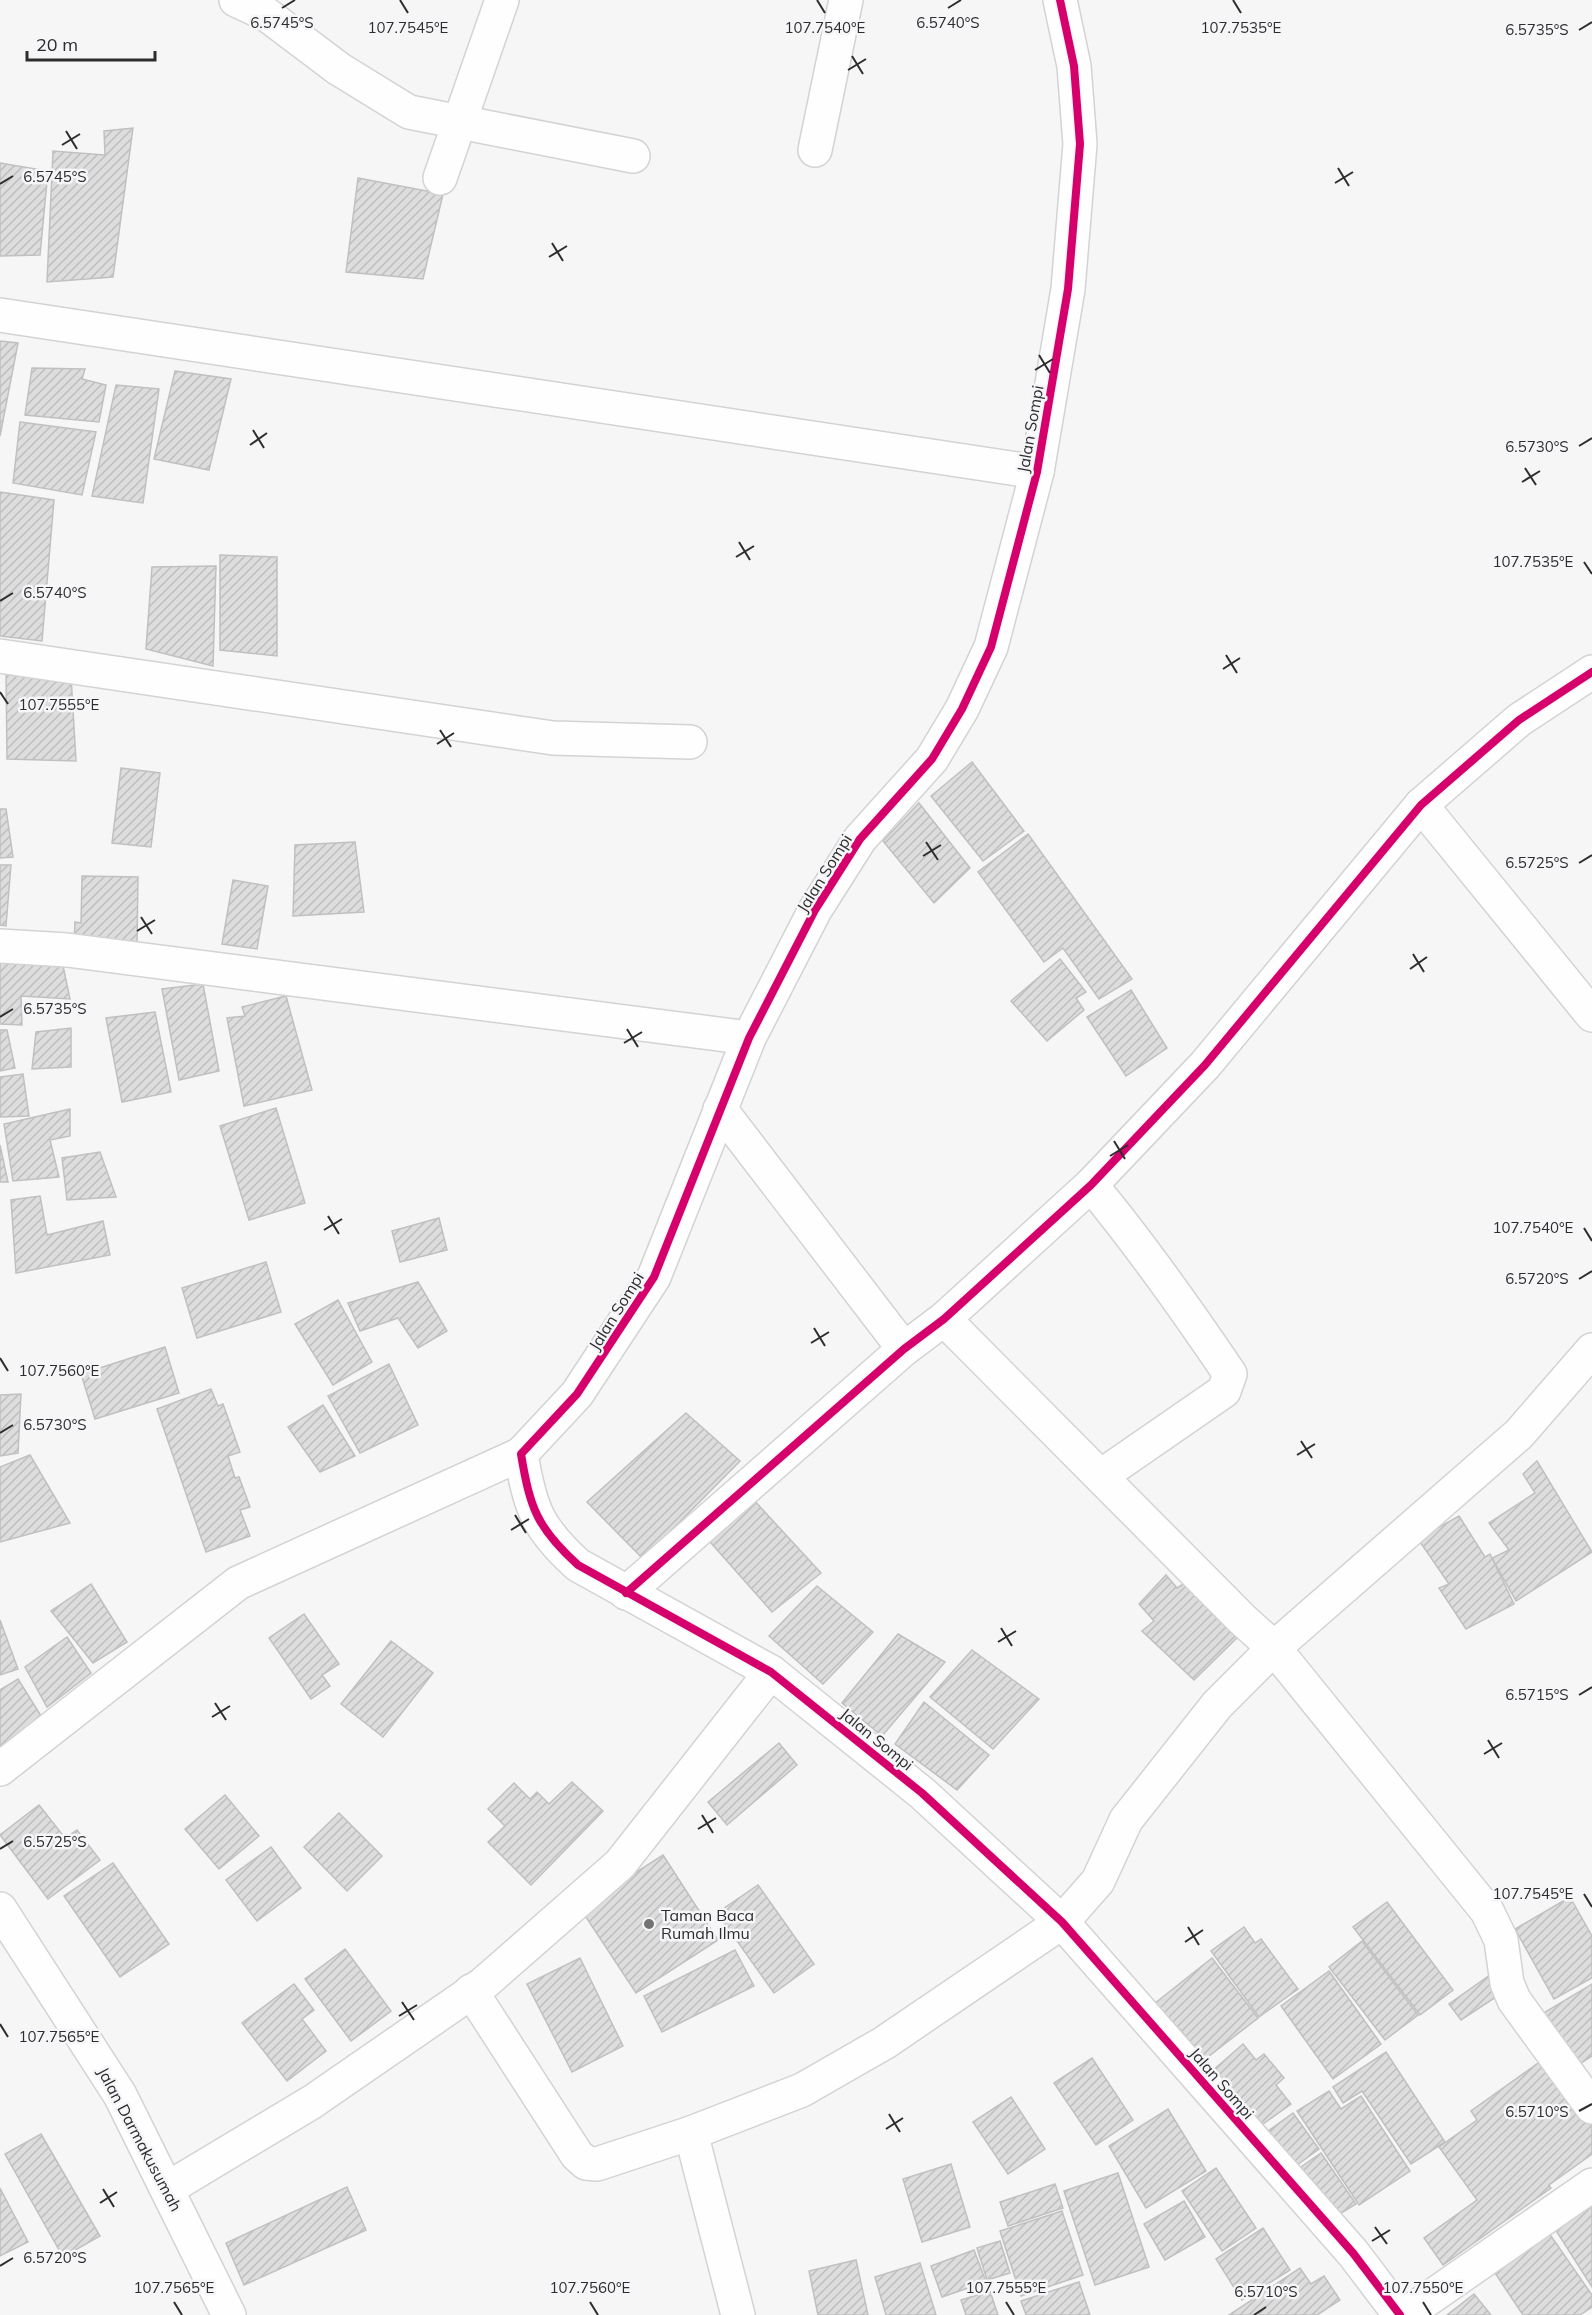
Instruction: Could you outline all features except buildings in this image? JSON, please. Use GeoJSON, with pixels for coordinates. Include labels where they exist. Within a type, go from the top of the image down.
{"type":"FeatureCollection","features":[{"type":"Feature","properties":{"kind":"street"},"geometry":{"type":"LineString","coordinates":[[236,0],[267,14],[339,69],[409,112],[633,156]]}},
{"type":"Feature","properties":{"kind":"street"},"geometry":{"type":"LineString","coordinates":[[440,178],[502,0]]}},
{"type":"Feature","properties":{"kind":"street"},"geometry":{"type":"LineString","coordinates":[[815,150],[846,0]]}},
{"type":"Feature","properties":{"kind":"street","name":"Jalan Sompi"},"geometry":{"type":"LineString","coordinates":[[1060,0],[1074,66],[1080,144],[1068,289],[1037,472],[991,647],[962,709],[932,759],[860,839],[815,910],[749,1038],[654,1277],[577,1394],[521,1454],[528,1496],[551,1541],[578,1565],[771,1672],[922,1793],[1062,1922],[1353,2253],[1400,2315]]}},
{"type":"Feature","properties":{"kind":"street"},"geometry":{"type":"LineString","coordinates":[[0,315],[1037,472]]}},
{"type":"Feature","properties":{"kind":"street"},"geometry":{"type":"LineString","coordinates":[[0,656],[553,738],[690,742]]}},
{"type":"Feature","properties":{"kind":"street"},"geometry":{"type":"LineString","coordinates":[[626,1593],[904,1349],[944,1319],[1091,1185],[1205,1065],[1421,805],[1519,720],[1592,672]]}},
{"type":"Feature","properties":{"kind":"street"},"geometry":{"type":"LineString","coordinates":[[1421,805],[1592,1015]]}},
{"type":"Feature","properties":{"kind":"street"},"geometry":{"type":"LineString","coordinates":[[0,946],[67,950],[749,1038]]}},
{"type":"Feature","properties":{"kind":"street"},"geometry":{"type":"LineString","coordinates":[[720,1109],[904,1349]]}},
{"type":"Feature","properties":{"kind":"street"},"geometry":{"type":"LineString","coordinates":[[1091,1185],[1174,1292],[1231,1378],[1224,1391],[1101,1476]]}},
{"type":"Feature","properties":{"kind":"street"},"geometry":{"type":"LineString","coordinates":[[944,1319],[1242,1619],[1274,1648],[1486,1911],[1501,1940],[1507,1983],[1514,2000],[1592,2107]]}},
{"type":"Feature","properties":{"kind":"street"},"geometry":{"type":"LineString","coordinates":[[471,1991],[576,2155],[586,2163],[597,2164],[691,2133],[802,2090],[884,2043],[1062,1922],[1098,1881],[1126,1820],[1217,1705],[1274,1648],[1520,1434],[1592,1350]]}},
{"type":"Feature","properties":{"kind":"street"},"geometry":{"type":"LineString","coordinates":[[0,1769],[238,1583],[521,1454]]}},
{"type":"Feature","properties":{"kind":"street"},"geometry":{"type":"LineString","coordinates":[[167,2189],[312,2102],[483,1984],[620,1864],[650,1829],[771,1672]]}},
{"type":"Feature","properties":{"kind":"street","name":"Jalan Darmakusumah"},"geometry":{"type":"LineString","coordinates":[[0,1909],[120,2095],[229,2315]]}},
{"type":"Feature","properties":{"kind":"street"},"geometry":{"type":"LineString","coordinates":[[691,2133],[738,2315]]}},
{"type":"Feature","properties":{"kind":"street"},"geometry":{"type":"LineString","coordinates":[[1405,2315],[1592,2185]]}},
{"type":"Feature","properties":{"kind":"cycle path"},"geometry":{"type":"LineString","coordinates":[[1060,0],[1074,66],[1080,144],[1068,289],[1037,472],[991,647],[962,709],[932,759],[860,839],[815,910],[749,1038],[654,1277],[577,1394],[521,1454],[532,1503],[544,1528],[578,1565],[771,1672],[922,1793],[1062,1922],[1353,2253],[1400,2315]]}},
{"type":"Feature","properties":{"kind":"cycle path"},"geometry":{"type":"LineString","coordinates":[[626,1593],[904,1349],[944,1319],[1091,1185],[1205,1065],[1421,805],[1519,720],[1592,672]]}},
{"type":"Feature","properties":{"kind":"place","name":"Taman Baca Rumah Ilmu"},"geometry":{"type":"Point","coordinates":[649,1924]}}]}
